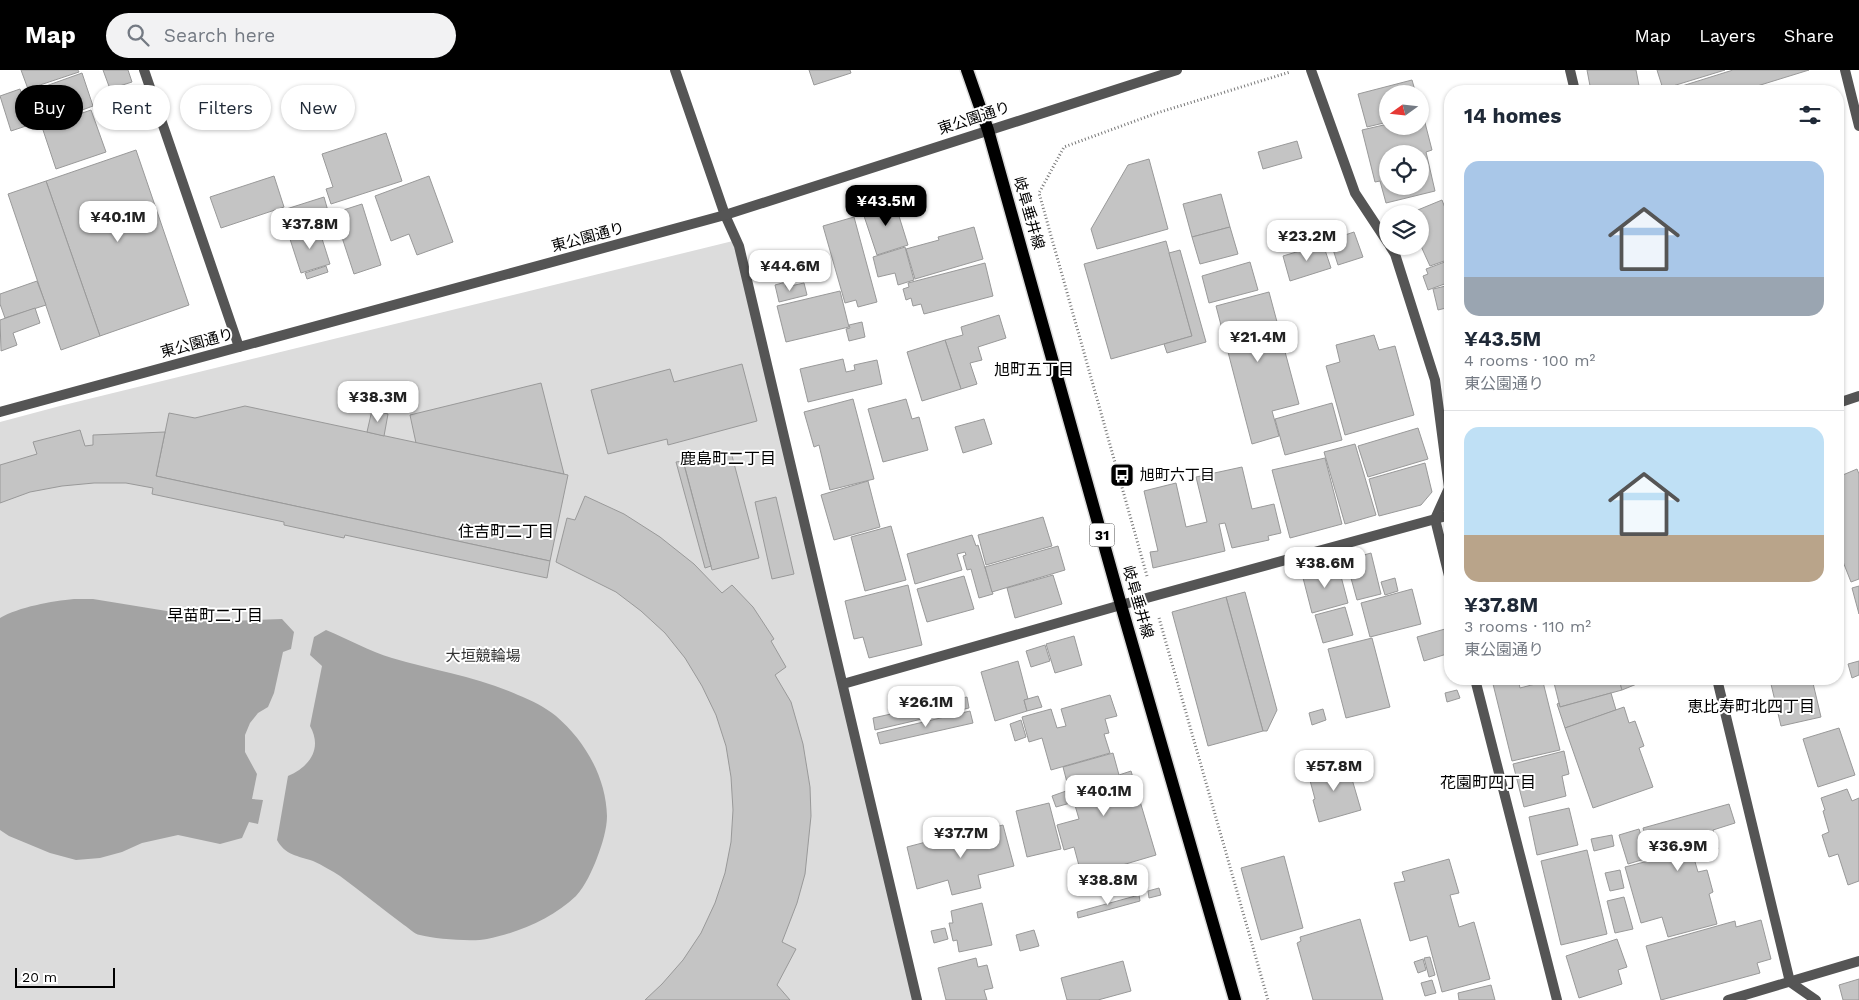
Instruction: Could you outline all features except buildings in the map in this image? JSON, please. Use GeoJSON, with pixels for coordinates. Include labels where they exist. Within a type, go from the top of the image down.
{"type":"FeatureCollection","features":[{"type":"Feature","properties":{"kind":"main road","name":"岐阜垂井線"},"geometry":{"type":"LineString","coordinates":[[967,70],[988,130],[1121,605],[1235,1000]]}},
{"type":"Feature","properties":{"kind":"street"},"geometry":{"type":"LineString","coordinates":[[144,70],[239,347]]}},
{"type":"Feature","properties":{"kind":"street"},"geometry":{"type":"LineString","coordinates":[[675,70],[724,215],[739,246],[917,1000]]}},
{"type":"Feature","properties":{"kind":"street","name":"東公園通り"},"geometry":{"type":"LineString","coordinates":[[0,412],[724,215],[1177,70]]}},
{"type":"Feature","properties":{"kind":"street"},"geometry":{"type":"LineString","coordinates":[[1311,70],[1355,193],[1379,231]]}},
{"type":"Feature","properties":{"kind":"street"},"geometry":{"type":"LineString","coordinates":[[1570,70],[1574,85]]}},
{"type":"Feature","properties":{"kind":"street"},"geometry":{"type":"LineString","coordinates":[[1845,70],[1859,126]]}},
{"type":"Feature","properties":{"kind":"street"},"geometry":{"type":"LineString","coordinates":[[1395,255],[1435,380],[1444,449]]}},
{"type":"Feature","properties":{"kind":"street"},"geometry":{"type":"LineString","coordinates":[[1844,401],[1859,396]]}},
{"type":"Feature","properties":{"kind":"street"},"geometry":{"type":"LineString","coordinates":[[1444,499],[1435,519],[1444,556]]}},
{"type":"Feature","properties":{"kind":"street"},"geometry":{"type":"LineString","coordinates":[[843,684],[1444,516]]}},
{"type":"Feature","properties":{"kind":"street"},"geometry":{"type":"LineString","coordinates":[[1477,685],[1557,1000]]}},
{"type":"Feature","properties":{"kind":"street"},"geometry":{"type":"LineString","coordinates":[[1718,685],[1790,982],[1816,1000]]}},
{"type":"Feature","properties":{"kind":"street"},"geometry":{"type":"LineString","coordinates":[[1728,1000],[1859,961]]}},
{"type":"Feature","properties":{"kind":"path"},"geometry":{"type":"LineString","coordinates":[[1268,1000],[1039,193],[1064,147],[1157,112],[1298,70]]}},
{"type":"Feature","properties":{"kind":"green space","name":"大垣競輪場"},"geometry":{"type":"Polygon","coordinates":[[[737,240],[917,1000],[0,1000],[0,422],[737,240]]]}},
{"type":"Feature","properties":{"kind":"shaded area"},"geometry":{"type":"Polygon","coordinates":[[[74,599],[93,599],[228,621],[282,619],[294,632],[291,649],[283,652],[274,693],[268,707],[258,713],[250,723],[245,735],[245,752],[257,774],[252,799],[263,800],[258,824],[249,822],[242,838],[220,844],[178,835],[142,843],[122,852],[100,858],[76,860],[50,853],[9,836],[0,830],[0,618],[36,605],[74,599]]]}},
{"type":"Feature","properties":{"kind":"shaded area"},"geometry":{"type":"Polygon","coordinates":[[[326,630],[392,658],[502,688],[543,707],[566,726],[585,748],[598,774],[603,787],[607,816],[604,837],[597,858],[588,878],[576,896],[546,918],[511,933],[487,939],[473,940],[454,940],[427,936],[414,932],[337,874],[313,861],[288,852],[280,845],[277,840],[288,776],[308,762],[314,750],[314,734],[310,726],[322,666],[310,655],[314,637],[326,630]]]}},
{"type":"Feature","properties":{"kind":"place","name":"旭町六丁目"},"geometry":{"type":"Point","coordinates":[1122,475]}},
{"type":"Feature","properties":{"kind":"district","name":"旭町五丁目"},"geometry":{"type":"Point","coordinates":[1034,369]}},
{"type":"Feature","properties":{"kind":"district","name":"鹿島町二丁目"},"geometry":{"type":"Point","coordinates":[728,458]}},
{"type":"Feature","properties":{"kind":"district","name":"住吉町二丁目"},"geometry":{"type":"Point","coordinates":[506,531]}},
{"type":"Feature","properties":{"kind":"district","name":"早苗町二丁目"},"geometry":{"type":"Point","coordinates":[215,615]}},
{"type":"Feature","properties":{"kind":"district","name":"恵比寿町北四丁目"},"geometry":{"type":"Point","coordinates":[1751,706]}},
{"type":"Feature","properties":{"kind":"district","name":"花園町四丁目"},"geometry":{"type":"Point","coordinates":[1488,782]}}]}
